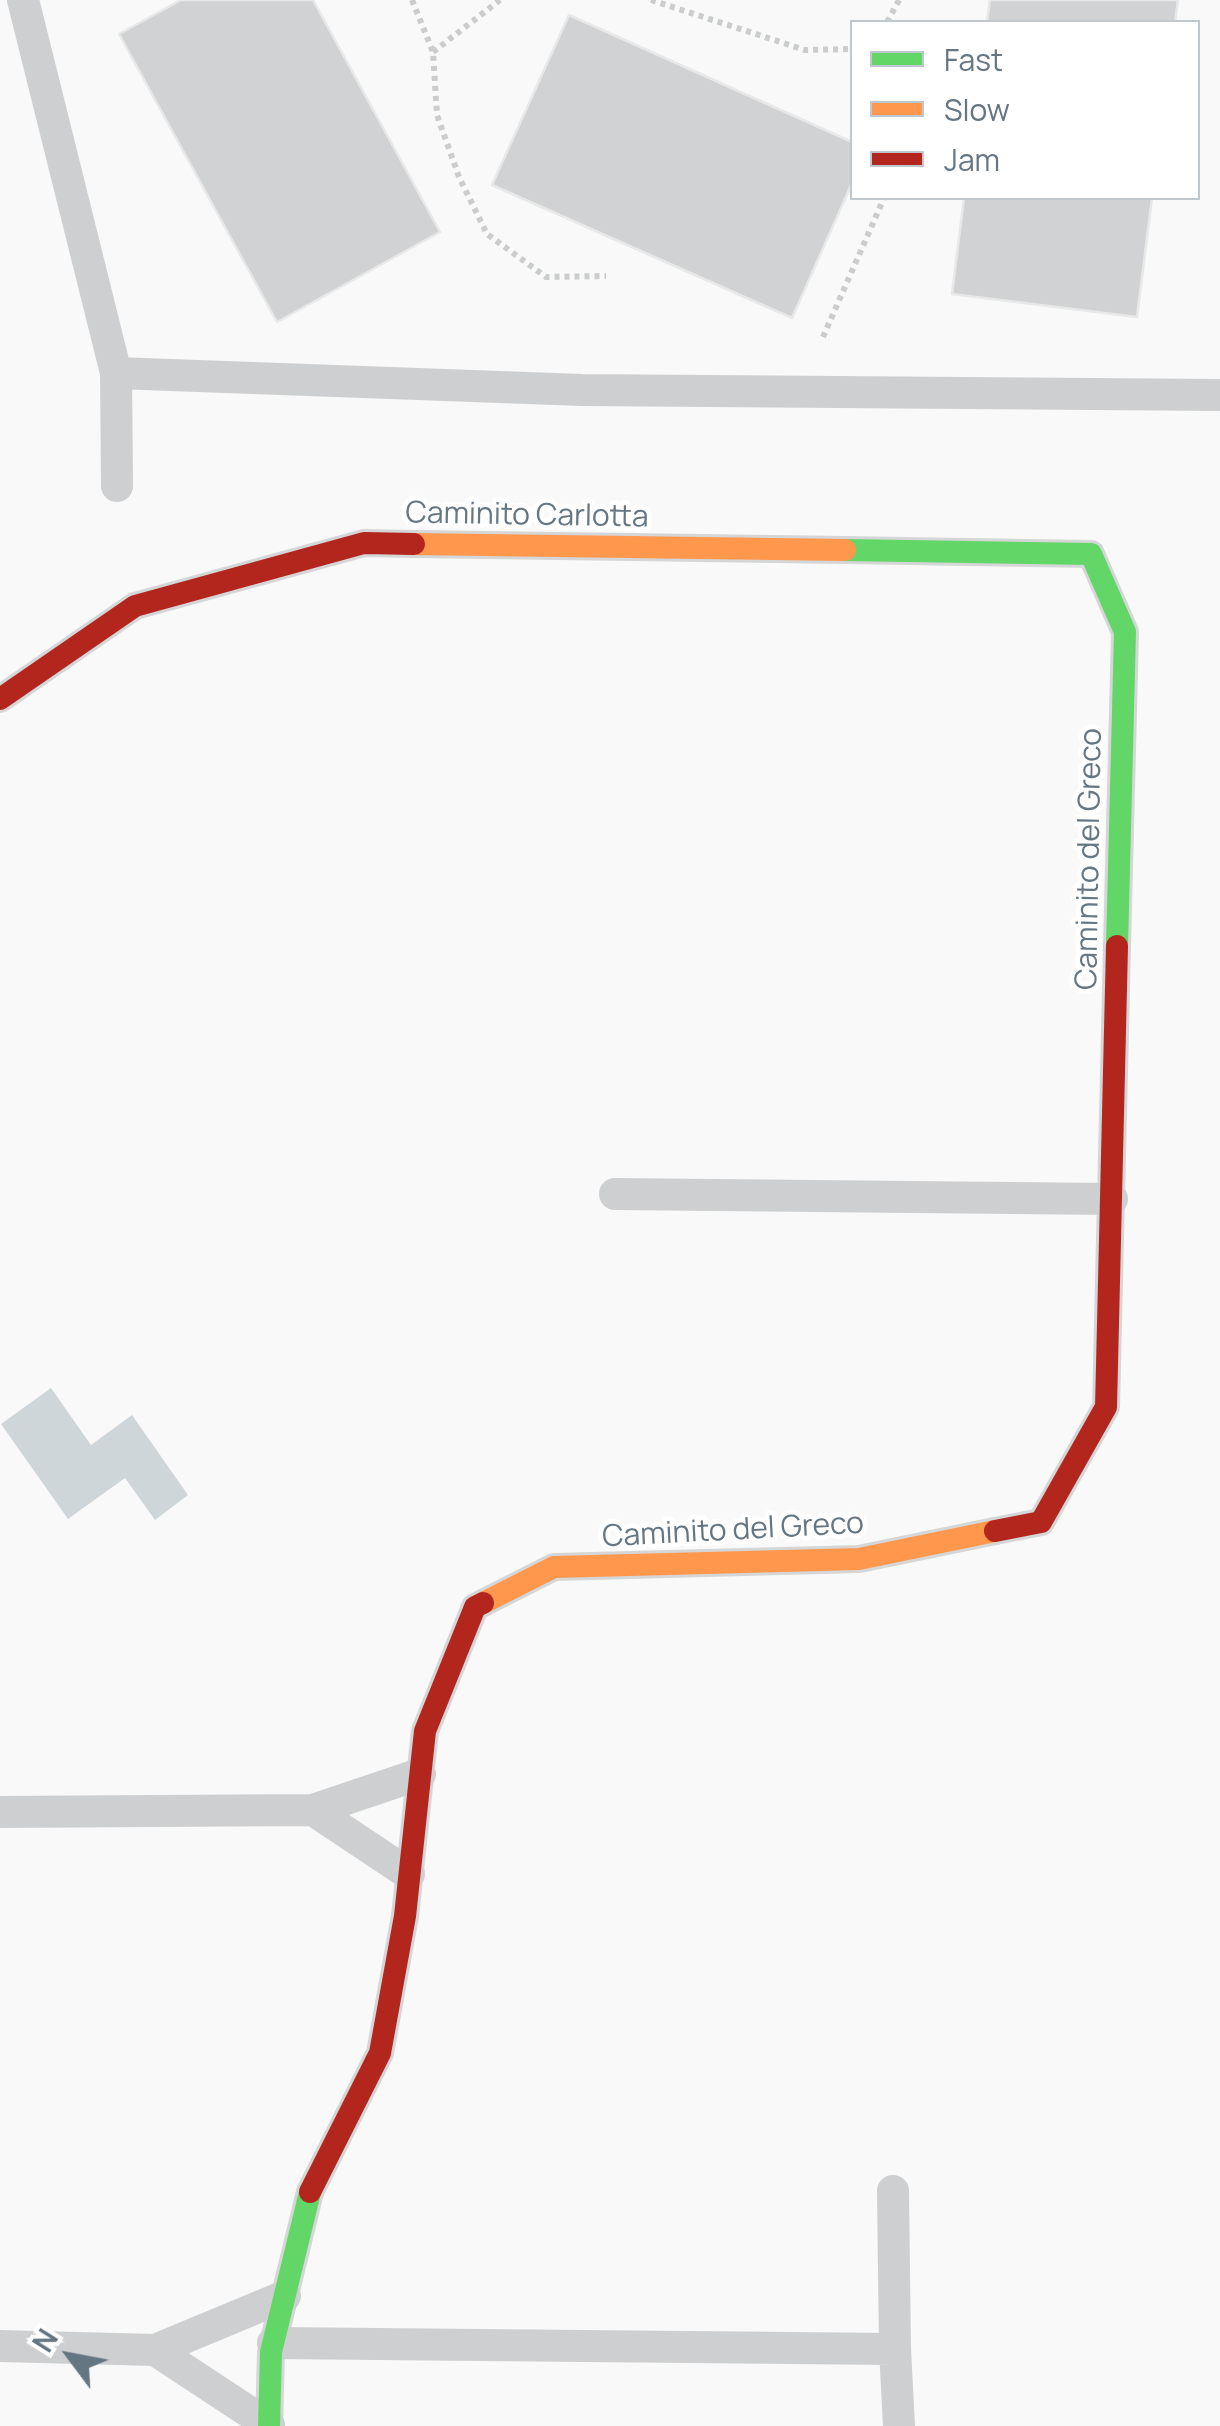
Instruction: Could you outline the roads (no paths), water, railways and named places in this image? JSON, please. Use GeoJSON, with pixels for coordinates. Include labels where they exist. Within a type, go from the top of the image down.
{"type":"FeatureCollection","features":[{"type":"Feature","properties":{"kind":"street","name":"Caminito Carlotta"},"geometry":{"type":"LineString","coordinates":[[0,699],[135,606],[364,544],[1091,554]]}},
{"type":"Feature","properties":{"kind":"street","name":"Caminito del Greco"},"geometry":{"type":"LineString","coordinates":[[269,2425],[274,2342],[309,2194],[380,2054],[409,1874],[425,1730],[474,1607],[554,1567],[859,1559],[1041,1522],[1106,1407],[1125,632],[1091,554]]}},
{"type":"Feature","properties":{"kind":"lane"},"geometry":{"type":"LineString","coordinates":[[23,0],[116,374],[117,486]]}},
{"type":"Feature","properties":{"kind":"lane"},"geometry":{"type":"LineString","coordinates":[[116,374],[582,390],[1220,395]]}},
{"type":"Feature","properties":{"kind":"lane"},"geometry":{"type":"LineString","coordinates":[[615,1194],[1112,1199]]}},
{"type":"Feature","properties":{"kind":"lane"},"geometry":{"type":"LineString","coordinates":[[0,1812],[313,1810],[420,1774]]}},
{"type":"Feature","properties":{"kind":"lane"},"geometry":{"type":"LineString","coordinates":[[313,1810],[409,1874]]}},
{"type":"Feature","properties":{"kind":"lane"},"geometry":{"type":"LineString","coordinates":[[894,2191],[899,2426]]}},
{"type":"Feature","properties":{"kind":"lane"},"geometry":{"type":"LineString","coordinates":[[0,2346],[155,2350],[285,2296]]}},
{"type":"Feature","properties":{"kind":"lane"},"geometry":{"type":"LineString","coordinates":[[274,2342],[895,2350]]}},
{"type":"Feature","properties":{"kind":"lane"},"geometry":{"type":"LineString","coordinates":[[155,2350],[269,2425]]}}]}
